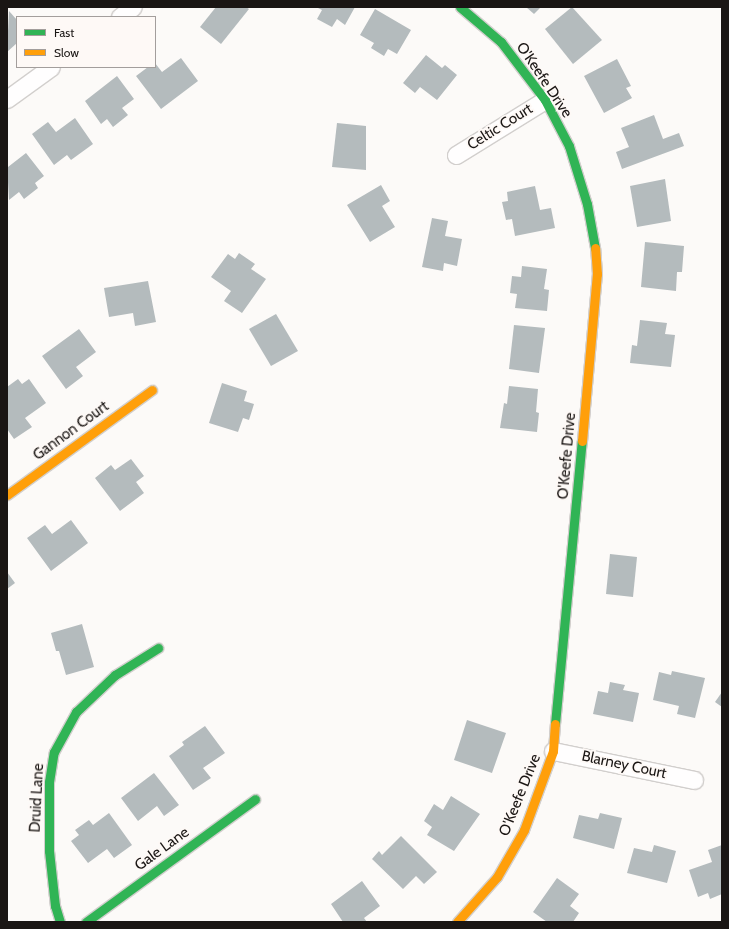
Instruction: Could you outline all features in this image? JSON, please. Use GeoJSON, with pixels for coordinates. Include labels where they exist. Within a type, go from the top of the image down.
{"type":"FeatureCollection","features":[{"type":"Feature","properties":{"kind":"street"},"geometry":{"type":"LineString","coordinates":[[121,16],[133,7]]}},
{"type":"Feature","properties":{"kind":"street","name":"O'Keefe Drive"},"geometry":{"type":"LineString","coordinates":[[457,922],[497,877],[524,830],[553,751],[597,274],[594,238],[578,171],[569,146],[545,100],[501,42],[460,7]]}},
{"type":"Feature","properties":{"kind":"street"},"geometry":{"type":"LineString","coordinates":[[7,99],[50,68]]}},
{"type":"Feature","properties":{"kind":"street","name":"Celtic Court"},"geometry":{"type":"LineString","coordinates":[[456,155],[545,100]]}},
{"type":"Feature","properties":{"kind":"street","name":"Gannon Court"},"geometry":{"type":"LineString","coordinates":[[7,495],[152,390]]}},
{"type":"Feature","properties":{"kind":"street","name":"Druid Lane"},"geometry":{"type":"LineString","coordinates":[[60,922],[54,906],[49,851],[49,782],[54,752],[76,712],[115,675],[158,648]]}},
{"type":"Feature","properties":{"kind":"street","name":"Blarney Court"},"geometry":{"type":"LineString","coordinates":[[553,751],[694,780]]}},
{"type":"Feature","properties":{"kind":"street","name":"Gale Lane"},"geometry":{"type":"LineString","coordinates":[[86,922],[255,799]]}},
{"type":"Feature","properties":{"kind":"building"},"geometry":{"type":"Polygon","coordinates":[[[216,7],[246,7],[249,9],[221,44],[200,27],[216,7]]]}},
{"type":"Feature","properties":{"kind":"building"},"geometry":{"type":"Polygon","coordinates":[[[316,7],[355,7],[345,25],[337,19],[332,27],[317,19],[322,10],[316,7]]]}},
{"type":"Feature","properties":{"kind":"building"},"geometry":{"type":"Polygon","coordinates":[[[526,7],[541,7],[534,14],[526,7]]]}},
{"type":"Feature","properties":{"kind":"building"},"geometry":{"type":"Polygon","coordinates":[[[572,7],[602,40],[573,64],[545,29],[572,7]]]}},
{"type":"Feature","properties":{"kind":"building"},"geometry":{"type":"Polygon","coordinates":[[[375,9],[411,30],[397,54],[388,49],[384,56],[371,48],[374,43],[360,35],[375,9]]]}},
{"type":"Feature","properties":{"kind":"building"},"geometry":{"type":"Polygon","coordinates":[[[9,11],[16,19],[16,44],[7,52],[9,11]]]}},
{"type":"Feature","properties":{"kind":"building"},"geometry":{"type":"Polygon","coordinates":[[[426,55],[442,68],[445,65],[457,75],[437,100],[420,87],[415,93],[403,83],[426,55]]]}},
{"type":"Feature","properties":{"kind":"building"},"geometry":{"type":"Polygon","coordinates":[[[181,58],[198,81],[161,109],[136,76],[147,68],[156,68],[156,64],[162,72],[181,58]]]}},
{"type":"Feature","properties":{"kind":"building"},"geometry":{"type":"Polygon","coordinates":[[[617,59],[631,86],[626,88],[632,98],[604,113],[584,76],[617,59]]]}},
{"type":"Feature","properties":{"kind":"building"},"geometry":{"type":"Polygon","coordinates":[[[117,76],[134,99],[122,108],[128,115],[113,127],[107,119],[101,124],[85,101],[117,76]]]}},
{"type":"Feature","properties":{"kind":"building"},"geometry":{"type":"Polygon","coordinates":[[[654,115],[663,139],[679,133],[684,146],[622,169],[616,152],[629,147],[621,128],[654,115]]]}},
{"type":"Feature","properties":{"kind":"building"},"geometry":{"type":"Polygon","coordinates":[[[75,118],[93,144],[71,160],[67,155],[54,165],[32,134],[48,122],[56,132],[75,118]]]}},
{"type":"Feature","properties":{"kind":"building"},"geometry":{"type":"Polygon","coordinates":[[[337,123],[366,126],[366,170],[332,167],[337,123]]]}},
{"type":"Feature","properties":{"kind":"building"},"geometry":{"type":"Polygon","coordinates":[[[26,153],[44,176],[35,183],[38,188],[24,199],[19,192],[9,200],[7,165],[8,167],[26,153]]]}},
{"type":"Feature","properties":{"kind":"building"},"geometry":{"type":"Polygon","coordinates":[[[665,179],[671,221],[637,227],[630,186],[665,179]]]}},
{"type":"Feature","properties":{"kind":"building"},"geometry":{"type":"Polygon","coordinates":[[[381,185],[390,201],[382,206],[395,227],[370,242],[347,205],[381,185]]]}},
{"type":"Feature","properties":{"kind":"building"},"geometry":{"type":"Polygon","coordinates":[[[535,186],[540,210],[551,208],[555,228],[515,236],[512,219],[506,220],[502,202],[508,201],[507,192],[535,186]]]}},
{"type":"Feature","properties":{"kind":"building"},"geometry":{"type":"Polygon","coordinates":[[[432,218],[448,221],[445,236],[462,239],[457,266],[444,263],[443,271],[422,267],[432,218]]]}},
{"type":"Feature","properties":{"kind":"building"},"geometry":{"type":"Polygon","coordinates":[[[645,242],[684,246],[682,272],[677,272],[676,291],[641,287],[645,242]]]}},
{"type":"Feature","properties":{"kind":"building"},"geometry":{"type":"Polygon","coordinates":[[[239,253],[255,264],[251,269],[266,279],[242,313],[224,301],[231,291],[211,277],[228,254],[235,259],[239,253]]]}},
{"type":"Feature","properties":{"kind":"building"},"geometry":{"type":"Polygon","coordinates":[[[522,266],[547,269],[544,289],[549,290],[547,311],[515,308],[517,294],[510,293],[512,276],[521,277],[522,266]]]}},
{"type":"Feature","properties":{"kind":"building"},"geometry":{"type":"Polygon","coordinates":[[[148,281],[156,322],[135,326],[133,313],[109,317],[104,288],[148,281]]]}},
{"type":"Feature","properties":{"kind":"building"},"geometry":{"type":"Polygon","coordinates":[[[276,314],[298,351],[271,366],[249,329],[276,314]]]}},
{"type":"Feature","properties":{"kind":"building"},"geometry":{"type":"Polygon","coordinates":[[[640,320],[667,323],[665,334],[675,335],[671,367],[630,363],[632,345],[637,346],[640,320]]]}},
{"type":"Feature","properties":{"kind":"building"},"geometry":{"type":"Polygon","coordinates":[[[514,325],[545,328],[539,373],[509,369],[514,325]]]}},
{"type":"Feature","properties":{"kind":"building"},"geometry":{"type":"Polygon","coordinates":[[[79,329],[96,352],[76,367],[83,376],[66,389],[42,356],[79,329]]]}},
{"type":"Feature","properties":{"kind":"building"},"geometry":{"type":"Polygon","coordinates":[[[18,379],[22,384],[29,379],[46,403],[25,418],[32,427],[14,439],[7,429],[7,387],[18,379]]]}},
{"type":"Feature","properties":{"kind":"building"},"geometry":{"type":"Polygon","coordinates":[[[222,383],[247,391],[244,401],[254,404],[249,420],[243,418],[238,432],[209,423],[222,383]]]}},
{"type":"Feature","properties":{"kind":"building"},"geometry":{"type":"Polygon","coordinates":[[[509,386],[538,389],[536,412],[539,413],[537,432],[500,428],[504,403],[507,404],[509,386]]]}},
{"type":"Feature","properties":{"kind":"building"},"geometry":{"type":"Polygon","coordinates":[[[131,459],[144,476],[136,482],[144,493],[120,511],[95,478],[111,465],[115,470],[131,459]]]}},
{"type":"Feature","properties":{"kind":"building"},"geometry":{"type":"Polygon","coordinates":[[[71,520],[88,543],[51,571],[27,538],[45,525],[52,534],[71,520]]]}},
{"type":"Feature","properties":{"kind":"building"},"geometry":{"type":"Polygon","coordinates":[[[610,554],[637,557],[633,597],[606,594],[610,554]]]}},
{"type":"Feature","properties":{"kind":"building"},"geometry":{"type":"Polygon","coordinates":[[[7,572],[15,583],[7,589],[7,572]]]}},
{"type":"Feature","properties":{"kind":"building"},"geometry":{"type":"Polygon","coordinates":[[[82,624],[94,667],[66,675],[59,651],[56,651],[51,633],[82,624]]]}},
{"type":"Feature","properties":{"kind":"building"},"geometry":{"type":"Polygon","coordinates":[[[672,671],[705,678],[695,718],[677,714],[679,706],[653,700],[659,672],[671,675],[672,671]]]}},
{"type":"Feature","properties":{"kind":"building"},"geometry":{"type":"Polygon","coordinates":[[[610,682],[625,685],[623,690],[639,693],[633,722],[593,714],[598,691],[608,693],[610,682]]]}},
{"type":"Feature","properties":{"kind":"building"},"geometry":{"type":"Polygon","coordinates":[[[722,692],[722,707],[715,702],[722,692]]]}},
{"type":"Feature","properties":{"kind":"building"},"geometry":{"type":"Polygon","coordinates":[[[467,720],[506,733],[492,773],[454,760],[467,720]]]}},
{"type":"Feature","properties":{"kind":"building"},"geometry":{"type":"Polygon","coordinates":[[[205,726],[225,753],[203,768],[211,778],[193,790],[169,756],[184,745],[182,742],[205,726]]]}},
{"type":"Feature","properties":{"kind":"building"},"geometry":{"type":"Polygon","coordinates":[[[154,773],[179,805],[164,816],[157,806],[138,821],[121,798],[154,773]]]}},
{"type":"Feature","properties":{"kind":"building"},"geometry":{"type":"Polygon","coordinates":[[[451,796],[480,814],[454,851],[427,835],[432,827],[424,821],[434,804],[443,810],[451,796]]]}},
{"type":"Feature","properties":{"kind":"building"},"geometry":{"type":"Polygon","coordinates":[[[109,813],[132,845],[114,858],[107,849],[88,863],[71,841],[79,835],[75,830],[89,820],[93,825],[109,813]]]}},
{"type":"Feature","properties":{"kind":"building"},"geometry":{"type":"Polygon","coordinates":[[[600,813],[622,818],[614,849],[573,838],[579,815],[598,819],[600,813]]]}},
{"type":"Feature","properties":{"kind":"building"},"geometry":{"type":"Polygon","coordinates":[[[401,836],[437,872],[424,884],[416,876],[403,889],[372,859],[379,851],[382,855],[401,836]]]}},
{"type":"Feature","properties":{"kind":"building"},"geometry":{"type":"Polygon","coordinates":[[[654,845],[676,851],[667,883],[627,873],[634,848],[652,852],[654,845]]]}},
{"type":"Feature","properties":{"kind":"building"},"geometry":{"type":"Polygon","coordinates":[[[722,845],[722,894],[710,899],[708,893],[698,897],[689,870],[712,862],[708,850],[722,845]]]}},
{"type":"Feature","properties":{"kind":"building"},"geometry":{"type":"Polygon","coordinates":[[[557,878],[579,894],[570,906],[579,913],[573,922],[547,922],[533,912],[557,878]]]}},
{"type":"Feature","properties":{"kind":"building"},"geometry":{"type":"Polygon","coordinates":[[[362,881],[380,906],[364,918],[367,922],[343,922],[331,904],[362,881]]]}},
{"type":"Feature","properties":{"kind":"traffic: fast"},"geometry":{"type":"LineString","coordinates":[[460,7],[501,42],[545,100],[569,146],[587,204],[595,248]]}},
{"type":"Feature","properties":{"kind":"traffic: fast"},"geometry":{"type":"LineString","coordinates":[[555,724],[582,441]]}},
{"type":"Feature","properties":{"kind":"traffic: fast"},"geometry":{"type":"LineString","coordinates":[[60,922],[55,906],[49,851],[49,782],[54,752],[76,712],[115,675],[158,648]]}},
{"type":"Feature","properties":{"kind":"traffic: fast"},"geometry":{"type":"LineString","coordinates":[[86,922],[255,799]]}},
{"type":"Feature","properties":{"kind":"traffic: slow"},"geometry":{"type":"LineString","coordinates":[[582,441],[597,274],[595,248]]}},
{"type":"Feature","properties":{"kind":"traffic: slow"},"geometry":{"type":"LineString","coordinates":[[7,495],[152,390]]}},
{"type":"Feature","properties":{"kind":"traffic: slow"},"geometry":{"type":"LineString","coordinates":[[457,922],[497,877],[524,830],[553,751],[555,724]]}}]}
